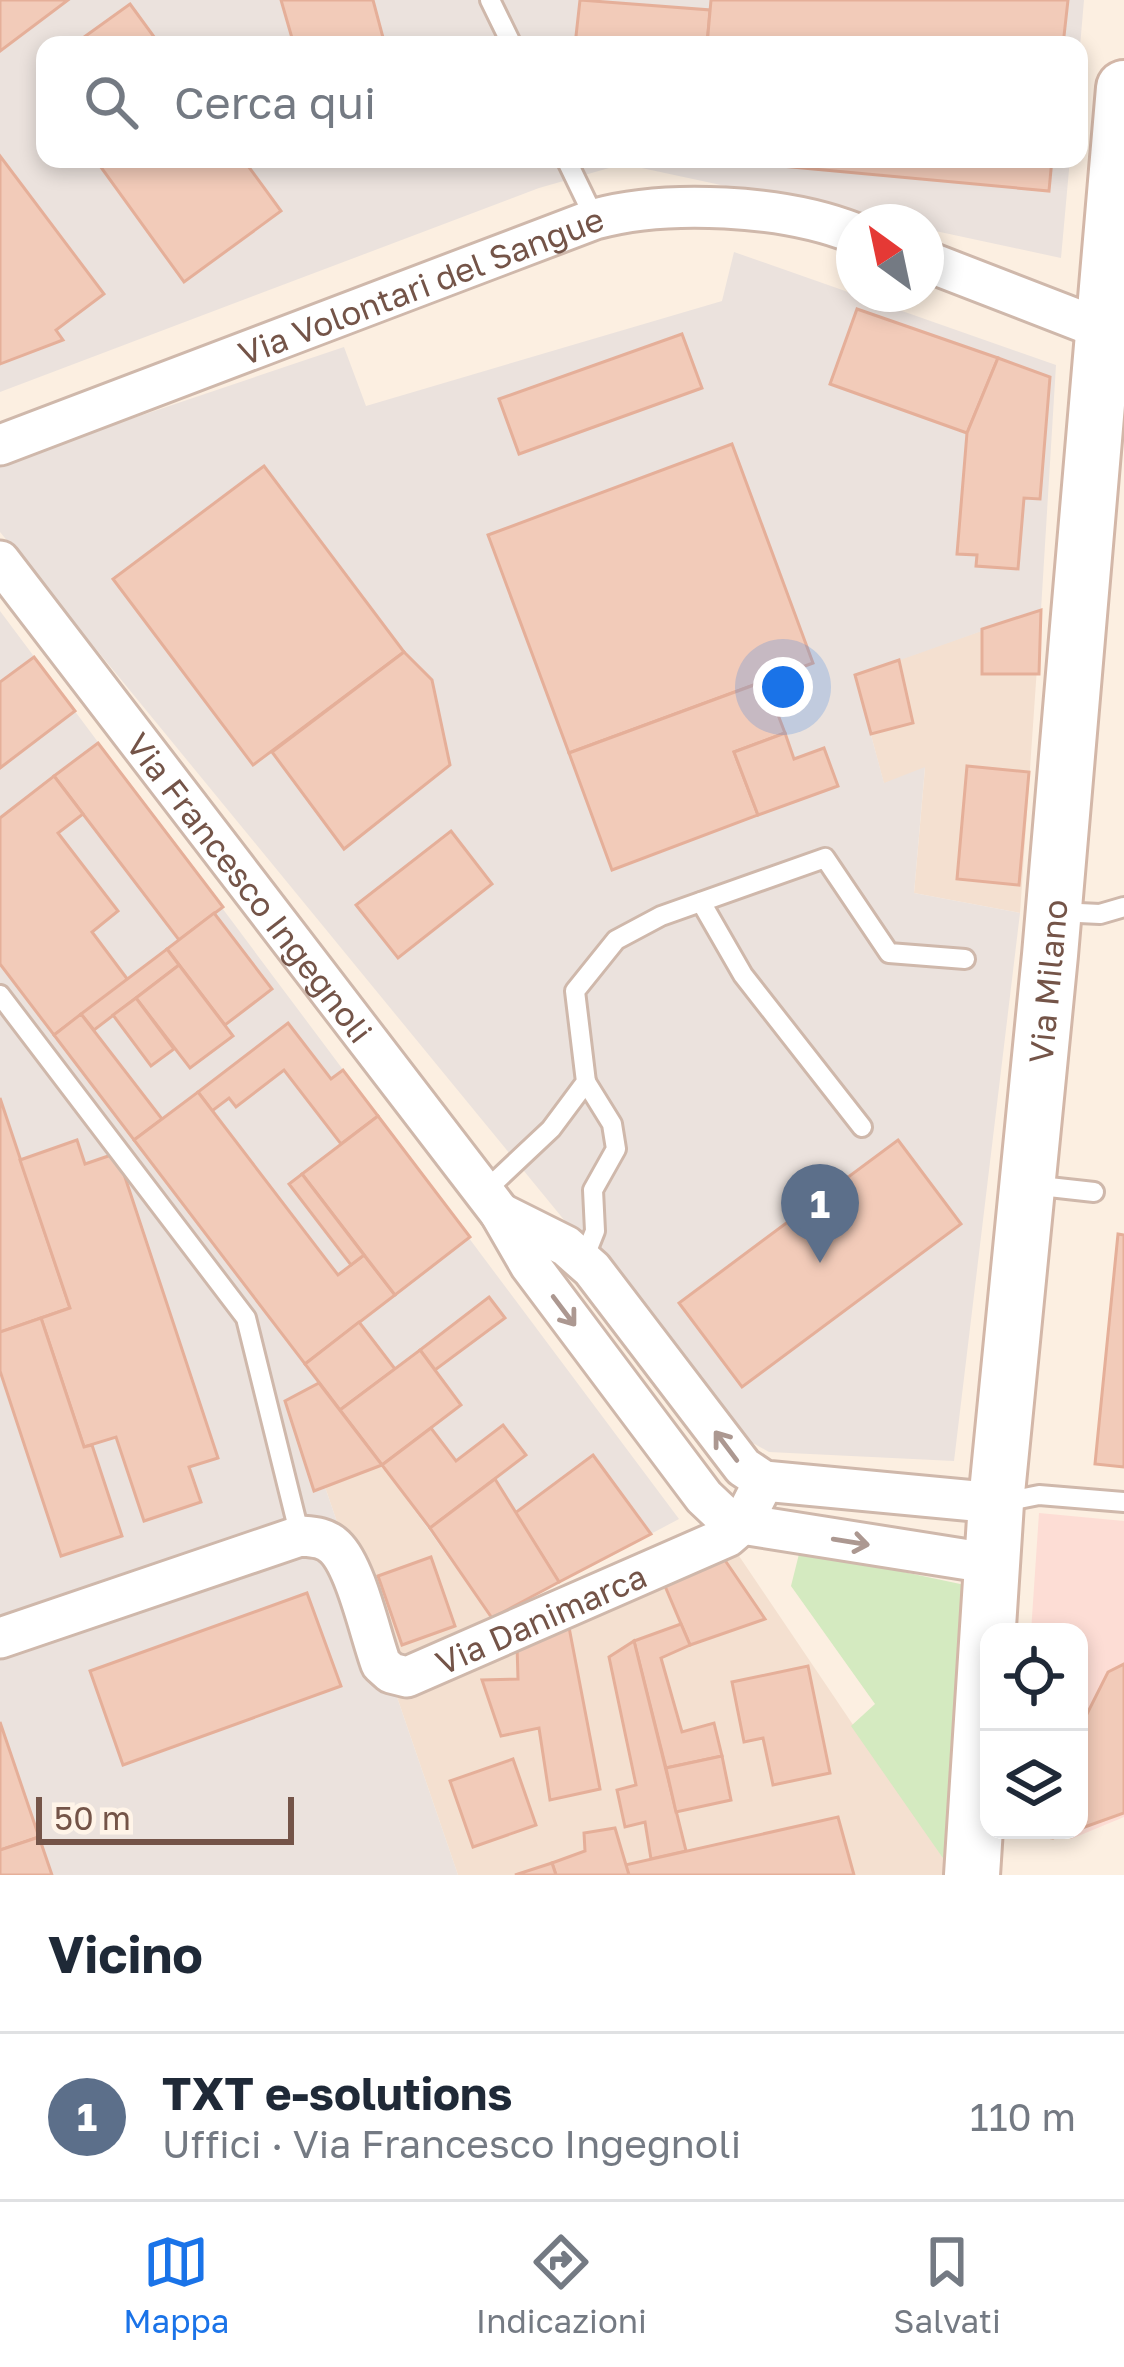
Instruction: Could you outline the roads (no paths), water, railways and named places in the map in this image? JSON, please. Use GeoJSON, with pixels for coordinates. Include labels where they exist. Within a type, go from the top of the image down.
{"type":"FeatureCollection","features":[{"type":"Feature","properties":{"kind":"main road","name":"Via Milano"},"geometry":{"type":"LineString","coordinates":[[972,1875],[995,1503],[1124,88]]}},
{"type":"Feature","properties":{"kind":"street","name":"Via Volontari del Sangue"},"geometry":{"type":"LineString","coordinates":[[0,445],[628,210],[742,209],[836,229]]}},
{"type":"Feature","properties":{"kind":"street"},"geometry":{"type":"LineString","coordinates":[[944,268],[1104,330]]}},
{"type":"Feature","properties":{"kind":"street","name":"Via Francesco Ingegnoli"},"geometry":{"type":"LineString","coordinates":[[0,561],[492,1203],[530,1265],[704,1497],[742,1524]]}},
{"type":"Feature","properties":{"kind":"street","name":"Via Francesco Ingegnoli"},"geometry":{"type":"LineString","coordinates":[[492,1203],[583,1261],[743,1467],[764,1481]]}},
{"type":"Feature","properties":{"kind":"street"},"geometry":{"type":"LineString","coordinates":[[994,1564],[742,1524],[764,1481],[995,1503]]}},
{"type":"Feature","properties":{"kind":"street","name":"Via Danimarca"},"geometry":{"type":"LineString","coordinates":[[299,1536],[320,1537],[338,1549],[381,1664],[407,1677],[727,1537],[742,1524]]}},
{"type":"Feature","properties":{"kind":"street"},"geometry":{"type":"LineString","coordinates":[[0,1638],[299,1536]]}},
{"type":"Feature","properties":{"kind":"lane"},"geometry":{"type":"LineString","coordinates":[[490,0],[508,36]]}},
{"type":"Feature","properties":{"kind":"lane"},"geometry":{"type":"LineString","coordinates":[[570,168],[595,219]]}},
{"type":"Feature","properties":{"kind":"lane"},"geometry":{"type":"LineString","coordinates":[[583,1261],[595,1231],[593,1190],[616,1149],[612,1124],[586,1082],[575,991],[616,940],[661,916],[825,858],[889,953],[965,959]]}},
{"type":"Feature","properties":{"kind":"lane"},"geometry":{"type":"LineString","coordinates":[[701,902],[743,975],[862,1127]]}},
{"type":"Feature","properties":{"kind":"lane"},"geometry":{"type":"LineString","coordinates":[[1052,912],[1100,914],[1124,907]]}},
{"type":"Feature","properties":{"kind":"lane"},"geometry":{"type":"LineString","coordinates":[[0,995],[246,1318],[299,1536]]}},
{"type":"Feature","properties":{"kind":"lane"},"geometry":{"type":"LineString","coordinates":[[492,1203],[586,1082]]}},
{"type":"Feature","properties":{"kind":"lane"},"geometry":{"type":"LineString","coordinates":[[1027,1185],[1094,1192]]}},
{"type":"Feature","properties":{"kind":"lane"},"geometry":{"type":"LineString","coordinates":[[995,1503],[1039,1495],[1124,1502]]}},
{"type":"Feature","properties":{"kind":"place","name":"TXT e-solutions"},"geometry":{"type":"Point","coordinates":[820,1263]}}]}
